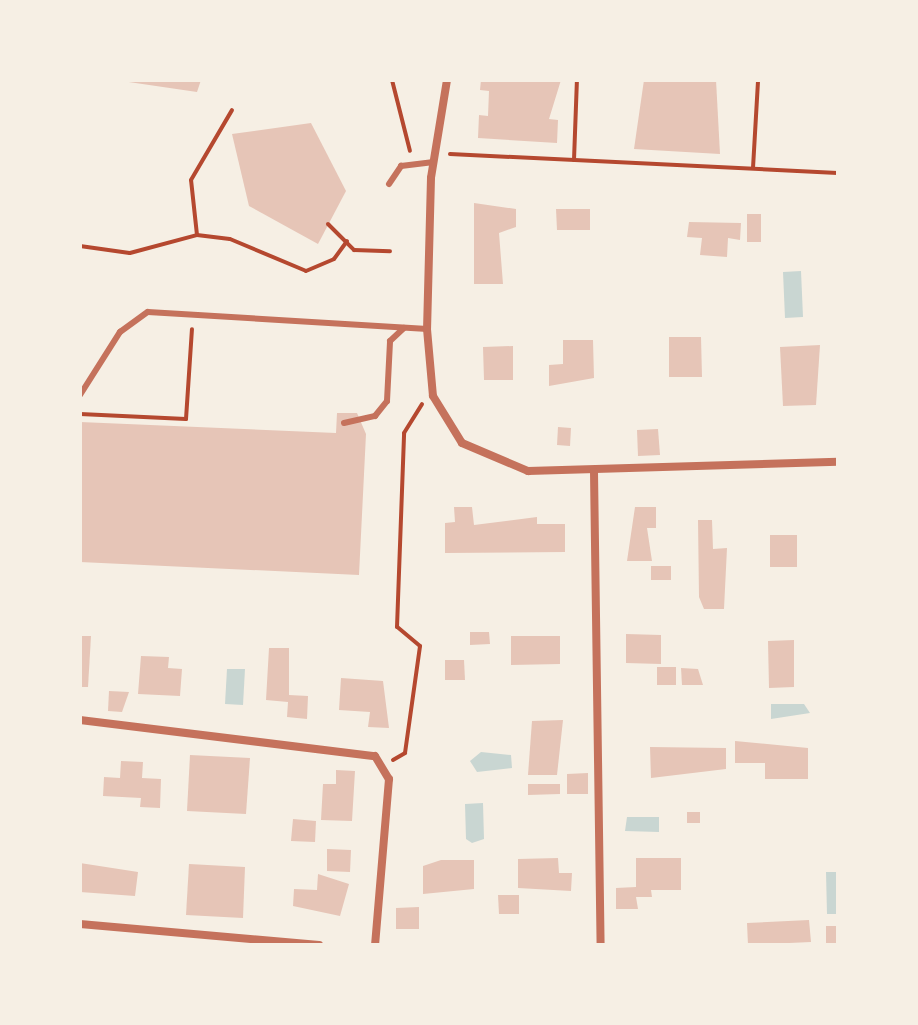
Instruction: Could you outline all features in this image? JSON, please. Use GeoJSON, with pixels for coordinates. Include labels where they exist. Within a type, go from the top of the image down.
{"type":"FeatureCollection","features":[{"type":"Feature","properties":{"kind":"street"},"geometry":{"type":"LineString","coordinates":[[447,80],[435,157],[427,329],[433,396],[462,443],[492,460],[528,471],[594,472],[838,462]]}},
{"type":"Feature","properties":{"kind":"street"},"geometry":{"type":"LineString","coordinates":[[594,472],[601,945]]}},
{"type":"Feature","properties":{"kind":"street"},"geometry":{"type":"LineString","coordinates":[[80,720],[375,756],[384,764],[375,945]]}},
{"type":"Feature","properties":{"kind":"street"},"geometry":{"type":"LineString","coordinates":[[80,924],[319,945]]}},
{"type":"Feature","properties":{"kind":"lane"},"geometry":{"type":"LineString","coordinates":[[389,184],[401,166],[435,157]]}},
{"type":"Feature","properties":{"kind":"lane"},"geometry":{"type":"LineString","coordinates":[[80,395],[120,332],[148,312],[427,329]]}},
{"type":"Feature","properties":{"kind":"lane"},"geometry":{"type":"LineString","coordinates":[[344,423],[375,416],[387,401],[390,341],[404,328]]}},
{"type":"Feature","properties":{"kind":"path"},"geometry":{"type":"LineString","coordinates":[[392,80],[410,152]]}},
{"type":"Feature","properties":{"kind":"path"},"geometry":{"type":"LineString","coordinates":[[574,160],[577,80]]}},
{"type":"Feature","properties":{"kind":"path"},"geometry":{"type":"LineString","coordinates":[[753,168],[758,80]]}},
{"type":"Feature","properties":{"kind":"path"},"geometry":{"type":"LineString","coordinates":[[197,235],[191,180],[232,110]]}},
{"type":"Feature","properties":{"kind":"path"},"geometry":{"type":"LineString","coordinates":[[435,157],[574,160],[838,173]]}},
{"type":"Feature","properties":{"kind":"path"},"geometry":{"type":"LineString","coordinates":[[328,224],[360,252],[390,251]]}},
{"type":"Feature","properties":{"kind":"path"},"geometry":{"type":"LineString","coordinates":[[80,246],[130,253],[197,235],[230,239],[306,271],[334,259],[347,241]]}},
{"type":"Feature","properties":{"kind":"path"},"geometry":{"type":"LineString","coordinates":[[80,414],[186,419],[193,314]]}},
{"type":"Feature","properties":{"kind":"path"},"geometry":{"type":"LineString","coordinates":[[384,764],[405,753],[420,646],[397,627],[404,433],[415,409],[433,396]]}},
{"type":"Feature","properties":{"kind":"shaded area"},"geometry":{"type":"Polygon","coordinates":[[[801,271],[803,317],[785,318],[783,272],[801,271]]]}},
{"type":"Feature","properties":{"kind":"shaded area"},"geometry":{"type":"Polygon","coordinates":[[[227,669],[245,669],[243,705],[225,704],[227,669]]]}},
{"type":"Feature","properties":{"kind":"shaded area"},"geometry":{"type":"Polygon","coordinates":[[[771,704],[804,704],[810,713],[771,719],[771,704]]]}},
{"type":"Feature","properties":{"kind":"shaded area"},"geometry":{"type":"Polygon","coordinates":[[[481,752],[511,755],[512,768],[477,772],[470,761],[481,752]]]}},
{"type":"Feature","properties":{"kind":"shaded area"},"geometry":{"type":"Polygon","coordinates":[[[483,803],[484,839],[472,843],[466,839],[465,804],[483,803]]]}},
{"type":"Feature","properties":{"kind":"shaded area"},"geometry":{"type":"Polygon","coordinates":[[[627,817],[659,817],[659,832],[625,831],[627,817]]]}},
{"type":"Feature","properties":{"kind":"shaded area"},"geometry":{"type":"Polygon","coordinates":[[[826,872],[838,872],[838,914],[827,914],[826,872]]]}},
{"type":"Feature","properties":{"kind":"building"},"geometry":{"type":"Polygon","coordinates":[[[115,80],[201,80],[197,92],[115,80]]]}},
{"type":"Feature","properties":{"kind":"building"},"geometry":{"type":"Polygon","coordinates":[[[481,80],[561,80],[549,119],[558,120],[557,143],[478,138],[479,115],[488,116],[489,91],[480,90],[481,80]]]}},
{"type":"Feature","properties":{"kind":"building"},"geometry":{"type":"Polygon","coordinates":[[[644,80],[716,80],[720,154],[634,149],[644,80]]]}},
{"type":"Feature","properties":{"kind":"building"},"geometry":{"type":"Polygon","coordinates":[[[311,123],[346,191],[318,244],[249,206],[232,134],[311,123]]]}},
{"type":"Feature","properties":{"kind":"building"},"geometry":{"type":"Polygon","coordinates":[[[474,203],[516,209],[516,227],[499,233],[503,284],[474,284],[474,203]]]}},
{"type":"Feature","properties":{"kind":"building"},"geometry":{"type":"Polygon","coordinates":[[[556,209],[590,209],[590,230],[557,230],[556,209]]]}},
{"type":"Feature","properties":{"kind":"building"},"geometry":{"type":"Polygon","coordinates":[[[747,214],[761,214],[761,242],[747,242],[747,214]]]}},
{"type":"Feature","properties":{"kind":"building"},"geometry":{"type":"Polygon","coordinates":[[[689,222],[741,223],[740,240],[728,238],[727,257],[700,255],[702,238],[687,237],[689,222]]]}},
{"type":"Feature","properties":{"kind":"building"},"geometry":{"type":"Polygon","coordinates":[[[669,337],[701,337],[702,377],[669,377],[669,337]]]}},
{"type":"Feature","properties":{"kind":"building"},"geometry":{"type":"Polygon","coordinates":[[[563,340],[593,340],[594,378],[549,386],[549,365],[563,364],[563,340]]]}},
{"type":"Feature","properties":{"kind":"building"},"geometry":{"type":"Polygon","coordinates":[[[820,345],[816,405],[783,406],[780,347],[820,345]]]}},
{"type":"Feature","properties":{"kind":"building"},"geometry":{"type":"Polygon","coordinates":[[[513,346],[513,380],[484,380],[483,347],[513,346]]]}},
{"type":"Feature","properties":{"kind":"building"},"geometry":{"type":"Polygon","coordinates":[[[337,413],[357,413],[366,434],[359,575],[80,562],[80,422],[336,433],[337,413]]]}},
{"type":"Feature","properties":{"kind":"building"},"geometry":{"type":"Polygon","coordinates":[[[558,427],[571,428],[570,446],[557,445],[558,427]]]}},
{"type":"Feature","properties":{"kind":"building"},"geometry":{"type":"Polygon","coordinates":[[[658,429],[660,455],[638,456],[637,430],[658,429]]]}},
{"type":"Feature","properties":{"kind":"building"},"geometry":{"type":"Polygon","coordinates":[[[454,507],[472,507],[474,525],[537,517],[537,524],[565,524],[565,552],[445,553],[445,523],[455,522],[454,507]]]}},
{"type":"Feature","properties":{"kind":"building"},"geometry":{"type":"Polygon","coordinates":[[[635,507],[656,507],[656,528],[647,528],[652,561],[627,561],[635,507]]]}},
{"type":"Feature","properties":{"kind":"building"},"geometry":{"type":"Polygon","coordinates":[[[698,520],[712,520],[713,549],[727,548],[724,609],[704,609],[699,597],[698,520]]]}},
{"type":"Feature","properties":{"kind":"building"},"geometry":{"type":"Polygon","coordinates":[[[770,535],[797,535],[797,567],[770,567],[770,535]]]}},
{"type":"Feature","properties":{"kind":"building"},"geometry":{"type":"Polygon","coordinates":[[[651,566],[671,566],[671,580],[651,580],[651,566]]]}},
{"type":"Feature","properties":{"kind":"building"},"geometry":{"type":"Polygon","coordinates":[[[470,632],[489,632],[490,644],[470,645],[470,632]]]}},
{"type":"Feature","properties":{"kind":"building"},"geometry":{"type":"Polygon","coordinates":[[[626,634],[661,635],[661,664],[626,663],[626,634]]]}},
{"type":"Feature","properties":{"kind":"building"},"geometry":{"type":"Polygon","coordinates":[[[80,636],[91,636],[88,687],[80,687],[80,636]]]}},
{"type":"Feature","properties":{"kind":"building"},"geometry":{"type":"Polygon","coordinates":[[[511,636],[560,636],[560,664],[511,665],[511,636]]]}},
{"type":"Feature","properties":{"kind":"building"},"geometry":{"type":"Polygon","coordinates":[[[794,640],[794,687],[769,688],[768,641],[794,640]]]}},
{"type":"Feature","properties":{"kind":"building"},"geometry":{"type":"Polygon","coordinates":[[[269,648],[289,648],[289,695],[308,696],[307,719],[287,717],[288,702],[266,700],[269,648]]]}},
{"type":"Feature","properties":{"kind":"building"},"geometry":{"type":"Polygon","coordinates":[[[141,656],[169,657],[168,668],[182,669],[180,696],[138,694],[141,656]]]}},
{"type":"Feature","properties":{"kind":"building"},"geometry":{"type":"Polygon","coordinates":[[[445,660],[464,660],[465,680],[445,680],[445,660]]]}},
{"type":"Feature","properties":{"kind":"building"},"geometry":{"type":"Polygon","coordinates":[[[657,667],[676,667],[676,685],[657,685],[657,667]]]}},
{"type":"Feature","properties":{"kind":"building"},"geometry":{"type":"Polygon","coordinates":[[[681,668],[698,669],[703,685],[682,685],[681,668]]]}},
{"type":"Feature","properties":{"kind":"building"},"geometry":{"type":"Polygon","coordinates":[[[341,678],[383,681],[389,728],[368,727],[370,712],[339,710],[341,678]]]}},
{"type":"Feature","properties":{"kind":"building"},"geometry":{"type":"Polygon","coordinates":[[[109,691],[129,692],[122,712],[108,711],[109,691]]]}},
{"type":"Feature","properties":{"kind":"building"},"geometry":{"type":"Polygon","coordinates":[[[563,720],[557,775],[528,775],[532,721],[563,720]]]}},
{"type":"Feature","properties":{"kind":"building"},"geometry":{"type":"Polygon","coordinates":[[[735,741],[808,748],[808,779],[765,779],[765,763],[735,763],[735,741]]]}},
{"type":"Feature","properties":{"kind":"building"},"geometry":{"type":"Polygon","coordinates":[[[650,747],[726,748],[726,769],[651,778],[650,747]]]}},
{"type":"Feature","properties":{"kind":"building"},"geometry":{"type":"Polygon","coordinates":[[[190,755],[250,758],[246,814],[187,811],[190,755]]]}},
{"type":"Feature","properties":{"kind":"building"},"geometry":{"type":"Polygon","coordinates":[[[121,761],[143,762],[142,778],[161,779],[160,808],[140,807],[141,798],[103,796],[104,777],[120,778],[121,761]]]}},
{"type":"Feature","properties":{"kind":"building"},"geometry":{"type":"Polygon","coordinates":[[[336,770],[355,771],[352,821],[321,820],[323,784],[336,784],[336,770]]]}},
{"type":"Feature","properties":{"kind":"building"},"geometry":{"type":"Polygon","coordinates":[[[588,773],[588,794],[567,794],[567,774],[588,773]]]}},
{"type":"Feature","properties":{"kind":"building"},"geometry":{"type":"Polygon","coordinates":[[[528,784],[560,784],[560,794],[528,795],[528,784]]]}},
{"type":"Feature","properties":{"kind":"building"},"geometry":{"type":"Polygon","coordinates":[[[687,812],[700,812],[700,823],[687,823],[687,812]]]}},
{"type":"Feature","properties":{"kind":"building"},"geometry":{"type":"Polygon","coordinates":[[[293,819],[316,821],[315,842],[291,841],[293,819]]]}},
{"type":"Feature","properties":{"kind":"building"},"geometry":{"type":"Polygon","coordinates":[[[327,849],[351,850],[350,872],[327,871],[327,849]]]}},
{"type":"Feature","properties":{"kind":"building"},"geometry":{"type":"Polygon","coordinates":[[[558,858],[559,873],[572,873],[571,891],[518,888],[518,859],[558,858]]]}},
{"type":"Feature","properties":{"kind":"building"},"geometry":{"type":"Polygon","coordinates":[[[636,858],[681,858],[681,890],[651,890],[652,897],[636,897],[638,909],[616,909],[616,888],[636,887],[636,858]]]}},
{"type":"Feature","properties":{"kind":"building"},"geometry":{"type":"Polygon","coordinates":[[[441,860],[474,860],[474,889],[423,894],[423,866],[441,860]]]}},
{"type":"Feature","properties":{"kind":"building"},"geometry":{"type":"Polygon","coordinates":[[[80,863],[138,872],[135,896],[80,892],[80,863]]]}},
{"type":"Feature","properties":{"kind":"building"},"geometry":{"type":"Polygon","coordinates":[[[189,864],[245,867],[243,918],[186,915],[189,864]]]}},
{"type":"Feature","properties":{"kind":"building"},"geometry":{"type":"Polygon","coordinates":[[[318,874],[349,884],[340,916],[293,906],[294,889],[317,890],[318,874]]]}},
{"type":"Feature","properties":{"kind":"building"},"geometry":{"type":"Polygon","coordinates":[[[498,895],[519,895],[519,914],[499,914],[498,895]]]}},
{"type":"Feature","properties":{"kind":"building"},"geometry":{"type":"Polygon","coordinates":[[[419,907],[419,929],[396,929],[396,908],[419,907]]]}},
{"type":"Feature","properties":{"kind":"building"},"geometry":{"type":"Polygon","coordinates":[[[809,920],[811,942],[748,945],[747,923],[809,920]]]}},
{"type":"Feature","properties":{"kind":"building"},"geometry":{"type":"Polygon","coordinates":[[[826,926],[838,926],[838,945],[826,945],[826,926]]]}}]}
